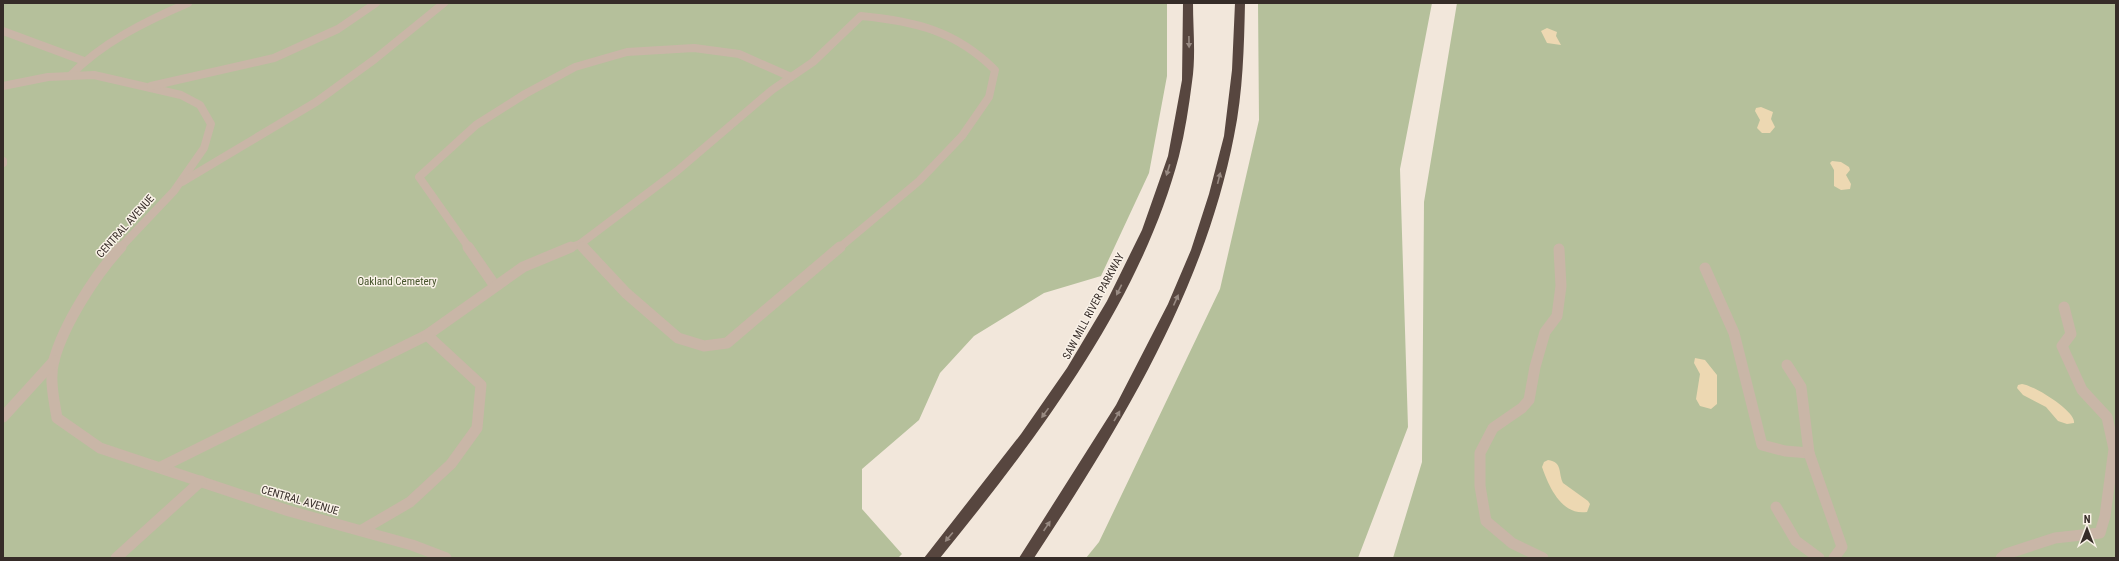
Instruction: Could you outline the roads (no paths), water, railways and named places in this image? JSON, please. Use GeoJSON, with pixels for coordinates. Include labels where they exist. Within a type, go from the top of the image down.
{"type":"FeatureCollection","features":[{"type":"Feature","properties":{"kind":"highway","name":"SAW MILL RIVER PARKWAY"},"geometry":{"type":"LineString","coordinates":[[931,558],[1016,452],[1056,399],[1094,338],[1132,264],[1166,176],[1180,126],[1187,87],[1190,49],[1188,3]]}},
{"type":"Feature","properties":{"kind":"highway"},"geometry":{"type":"LineString","coordinates":[[1026,558],[1103,440],[1137,381],[1188,273],[1219,179],[1229,136],[1235,96],[1240,3]]}},
{"type":"Feature","properties":{"kind":"street"},"geometry":{"type":"LineString","coordinates":[[70,76],[84,61],[150,18],[188,3]]}},
{"type":"Feature","properties":{"kind":"street"},"geometry":{"type":"LineString","coordinates":[[149,87],[274,58],[338,29],[376,3]]}},
{"type":"Feature","properties":{"kind":"street"},"geometry":{"type":"LineString","coordinates":[[178,185],[316,102],[375,59],[444,3]]}},
{"type":"Feature","properties":{"kind":"street"},"geometry":{"type":"LineString","coordinates":[[160,467],[427,334],[523,267],[580,244],[677,171],[772,90],[813,62],[861,16],[897,18],[923,25],[957,39],[985,58],[995,70],[989,97],[962,136],[919,181],[727,343],[704,346],[678,338],[626,292],[580,244]]}},
{"type":"Feature","properties":{"kind":"street"},"geometry":{"type":"LineString","coordinates":[[3,31],[84,61]]}},
{"type":"Feature","properties":{"kind":"street"},"geometry":{"type":"LineString","coordinates":[[495,286],[419,177],[476,126],[525,94],[575,67],[627,52],[694,48],[739,54],[791,77]]}},
{"type":"Feature","properties":{"kind":"street","name":"CENTRAL AVENUE"},"geometry":{"type":"LineString","coordinates":[[3,86],[48,77],[94,75],[181,95],[200,105],[211,124],[204,148],[178,185],[107,262],[73,316],[54,361],[53,391],[56,418],[100,448],[289,511],[362,530],[412,545],[446,558]]}},
{"type":"Feature","properties":{"kind":"street"},"geometry":{"type":"LineString","coordinates":[[1543,558],[1512,543],[1486,521],[1480,486],[1480,452],[1493,428],[1522,408],[1530,400],[1535,366],[1545,332],[1557,316],[1561,286],[1559,249]]}},
{"type":"Feature","properties":{"kind":"street"},"geometry":{"type":"LineString","coordinates":[[1704,268],[1734,333],[1762,445],[1784,450],[1809,453]]}},
{"type":"Feature","properties":{"kind":"street"},"geometry":{"type":"LineString","coordinates":[[2001,558],[2006,554],[2055,538],[2100,533],[2105,516],[2114,449],[2107,418],[2082,390],[2062,346],[2071,334],[2064,307]]}},
{"type":"Feature","properties":{"kind":"street"},"geometry":{"type":"LineString","coordinates":[[362,530],[410,502],[451,464],[477,428],[482,385],[427,334]]}},
{"type":"Feature","properties":{"kind":"street"},"geometry":{"type":"LineString","coordinates":[[3,417],[54,361]]}},
{"type":"Feature","properties":{"kind":"street"},"geometry":{"type":"LineString","coordinates":[[1787,365],[1801,387],[1809,453],[1842,547],[1834,558]]}},
{"type":"Feature","properties":{"kind":"street"},"geometry":{"type":"LineString","coordinates":[[116,558],[201,481]]}},
{"type":"Feature","properties":{"kind":"street"},"geometry":{"type":"LineString","coordinates":[[1776,507],[1796,541],[1819,558]]}},
{"type":"Feature","properties":{"kind":"park label","name":"Oakland Cemetery"},"geometry":{"type":"Point","coordinates":[397,281]}}]}
